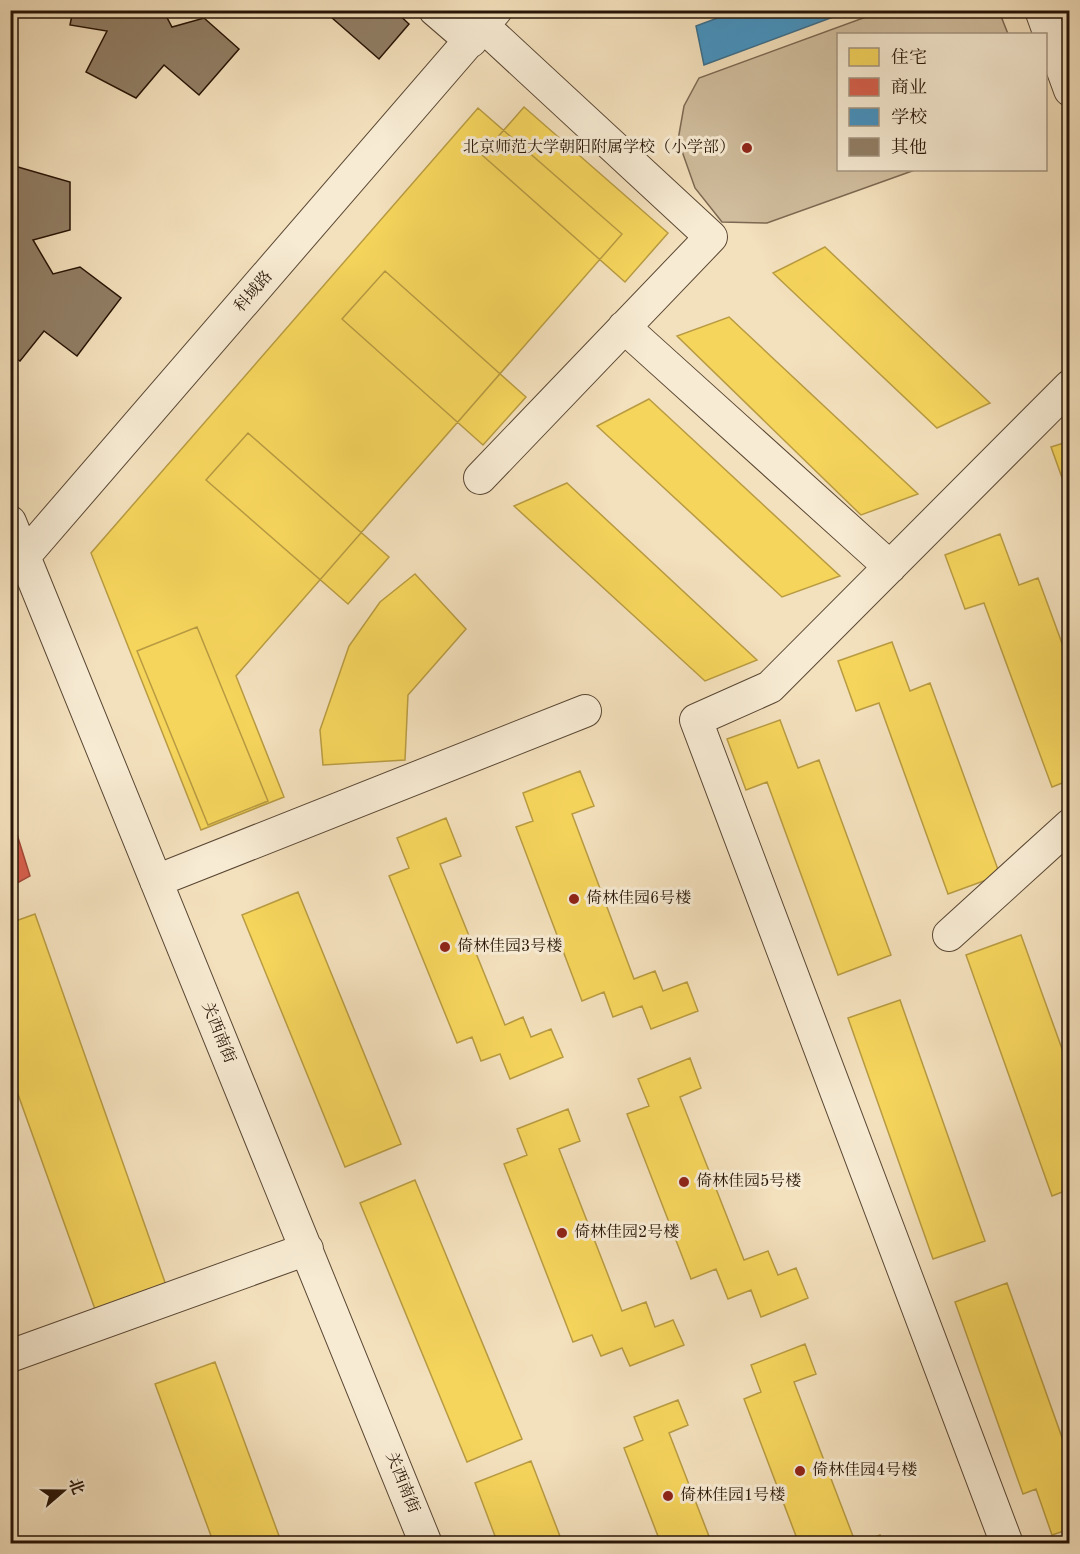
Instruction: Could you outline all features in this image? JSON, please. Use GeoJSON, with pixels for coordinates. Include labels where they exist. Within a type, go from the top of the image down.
{"type":"FeatureCollection","features":[{"type":"Feature","properties":{"kind":"street"},"geometry":{"type":"LineString","coordinates":[[435,10],[484,26],[711,237],[480,478]]}},
{"type":"Feature","properties":{"kind":"street"},"geometry":{"type":"LineString","coordinates":[[1041,10],[1070,90]]}},
{"type":"Feature","properties":{"kind":"street","name":"科域路"},"geometry":{"type":"LineString","coordinates":[[18,564],[484,26]]}},
{"type":"Feature","properties":{"kind":"street"},"geometry":{"type":"LineString","coordinates":[[624,327],[890,567]]}},
{"type":"Feature","properties":{"kind":"street"},"geometry":{"type":"LineString","coordinates":[[1007,1544],[696,720],[770,687],[1070,386]]}},
{"type":"Feature","properties":{"kind":"street","name":"关西南街"},"geometry":{"type":"LineString","coordinates":[[10,522],[18,564],[156,880],[426,1544]]}},
{"type":"Feature","properties":{"kind":"street"},"geometry":{"type":"LineString","coordinates":[[156,880],[585,711]]}},
{"type":"Feature","properties":{"kind":"street"},"geometry":{"type":"LineString","coordinates":[[949,935],[1070,825]]}},
{"type":"Feature","properties":{"kind":"street"},"geometry":{"type":"LineString","coordinates":[[10,1356],[307,1250]]}},
{"type":"Feature","properties":{"kind":"shaded area"},"geometry":{"type":"Polygon","coordinates":[[[885,10],[999,11],[1008,33],[837,33],[837,171],[912,171],[767,223],[722,222],[695,188],[678,140],[684,106],[699,78],[885,10]]]}},
{"type":"Feature","properties":{"kind":"building: 住宅"},"geometry":{"type":"Polygon","coordinates":[[[524,107],[668,233],[625,282],[482,155],[524,107]]]}},
{"type":"Feature","properties":{"kind":"building: 住宅"},"geometry":{"type":"Polygon","coordinates":[[[478,108],[622,234],[236,676],[284,797],[201,830],[91,553],[478,108]]]}},
{"type":"Feature","properties":{"kind":"building: 住宅"},"geometry":{"type":"Polygon","coordinates":[[[825,247],[990,403],[937,428],[773,273],[825,247]]]}},
{"type":"Feature","properties":{"kind":"building: 住宅"},"geometry":{"type":"Polygon","coordinates":[[[385,271],[526,397],[483,445],[342,319],[385,271]]]}},
{"type":"Feature","properties":{"kind":"building: 住宅"},"geometry":{"type":"Polygon","coordinates":[[[729,317],[918,494],[861,515],[677,336],[729,317]]]}},
{"type":"Feature","properties":{"kind":"building: 住宅"},"geometry":{"type":"Polygon","coordinates":[[[649,399],[840,576],[782,597],[597,426],[649,399]]]}},
{"type":"Feature","properties":{"kind":"building: 住宅"},"geometry":{"type":"Polygon","coordinates":[[[248,433],[389,557],[348,604],[206,480],[248,433]]]}},
{"type":"Feature","properties":{"kind":"building: 住宅"},"geometry":{"type":"Polygon","coordinates":[[[1070,441],[1070,500],[1051,447],[1070,441]]]}},
{"type":"Feature","properties":{"kind":"building: 住宅"},"geometry":{"type":"Polygon","coordinates":[[[567,483],[757,660],[705,681],[514,506],[567,483]]]}},
{"type":"Feature","properties":{"kind":"building: 住宅"},"geometry":{"type":"Polygon","coordinates":[[[1000,534],[1019,585],[1038,578],[1070,665],[1070,780],[1052,787],[984,603],[965,609],[945,555],[1000,534]]]}},
{"type":"Feature","properties":{"kind":"building: 住宅"},"geometry":{"type":"Polygon","coordinates":[[[415,574],[466,629],[408,695],[405,760],[323,765],[320,730],[349,646],[380,602],[415,574]]]}},
{"type":"Feature","properties":{"kind":"building: 住宅"},"geometry":{"type":"Polygon","coordinates":[[[197,627],[268,801],[208,825],[137,651],[197,627]]]}},
{"type":"Feature","properties":{"kind":"building: 住宅"},"geometry":{"type":"Polygon","coordinates":[[[892,642],[910,691],[930,683],[1000,875],[948,894],[879,703],[856,711],[838,661],[892,642]]]}},
{"type":"Feature","properties":{"kind":"building: 住宅"},"geometry":{"type":"Polygon","coordinates":[[[780,720],[798,768],[819,760],[891,955],[838,975],[767,782],[746,790],[727,739],[780,720]]]}},
{"type":"Feature","properties":{"kind":"building: 住宅","name":"倚林佳园6号楼"},"geometry":{"type":"Polygon","coordinates":[[[580,771],[594,806],[572,814],[634,979],[655,971],[663,991],[687,982],[698,1011],[651,1029],[642,1006],[613,1017],[604,992],[582,1001],[516,827],[533,821],[523,793],[580,771]]]}},
{"type":"Feature","properties":{"kind":"building: 住宅","name":"倚林佳园3号楼"},"geometry":{"type":"Polygon","coordinates":[[[446,818],[461,856],[440,864],[505,1025],[523,1017],[531,1037],[551,1029],[563,1057],[510,1079],[500,1054],[481,1061],[472,1037],[457,1043],[389,876],[409,868],[397,838],[446,818]]]}},
{"type":"Feature","properties":{"kind":"building: 住宅"},"geometry":{"type":"Polygon","coordinates":[[[298,892],[401,1144],[345,1167],[242,915],[298,892]]]}},
{"type":"Feature","properties":{"kind":"building: 住宅"},"geometry":{"type":"Polygon","coordinates":[[[35,914],[167,1288],[96,1312],[10,1072],[10,923],[35,914]]]}},
{"type":"Feature","properties":{"kind":"building: 住宅"},"geometry":{"type":"Polygon","coordinates":[[[1021,935],[1070,1071],[1070,1189],[1052,1196],[966,955],[1021,935]]]}},
{"type":"Feature","properties":{"kind":"building: 住宅"},"geometry":{"type":"Polygon","coordinates":[[[900,1000],[985,1241],[933,1259],[848,1018],[900,1000]]]}},
{"type":"Feature","properties":{"kind":"building: 住宅","name":"倚林佳园5号楼"},"geometry":{"type":"Polygon","coordinates":[[[690,1058],[701,1088],[680,1097],[744,1260],[768,1251],[778,1275],[796,1268],[808,1298],[761,1317],[751,1290],[728,1299],[716,1269],[691,1279],[627,1114],[649,1106],[638,1079],[690,1058]]]}},
{"type":"Feature","properties":{"kind":"building: 住宅","name":"倚林佳园2号楼"},"geometry":{"type":"Polygon","coordinates":[[[568,1109],[580,1141],[559,1149],[622,1311],[646,1302],[655,1327],[673,1320],[684,1345],[630,1366],[622,1348],[601,1356],[592,1335],[573,1342],[504,1164],[527,1155],[517,1129],[568,1109]]]}},
{"type":"Feature","properties":{"kind":"building: 住宅"},"geometry":{"type":"Polygon","coordinates":[[[415,1180],[522,1439],[467,1462],[360,1203],[415,1180]]]}},
{"type":"Feature","properties":{"kind":"building: 住宅"},"geometry":{"type":"Polygon","coordinates":[[[1007,1283],[1070,1460],[1070,1529],[1052,1535],[1036,1489],[1023,1494],[955,1302],[1007,1283]]]}},
{"type":"Feature","properties":{"kind":"building: 住宅","name":"倚林佳园4号楼"},"geometry":{"type":"Polygon","coordinates":[[[805,1344],[816,1374],[794,1382],[856,1544],[799,1544],[744,1399],[761,1392],[751,1365],[805,1344]]]}},
{"type":"Feature","properties":{"kind":"building: 住宅"},"geometry":{"type":"Polygon","coordinates":[[[215,1362],[282,1544],[214,1544],[155,1384],[215,1362]]]}},
{"type":"Feature","properties":{"kind":"building: 住宅","name":"倚林佳园1号楼"},"geometry":{"type":"Polygon","coordinates":[[[678,1400],[688,1425],[669,1433],[712,1544],[661,1544],[624,1448],[643,1440],[634,1417],[678,1400]]]}},
{"type":"Feature","properties":{"kind":"building: 住宅"},"geometry":{"type":"Polygon","coordinates":[[[531,1461],[563,1544],[498,1544],[475,1483],[531,1461]]]}},
{"type":"Feature","properties":{"kind":"building: 住宅"},"geometry":{"type":"Polygon","coordinates":[[[880,1535],[883,1544],[859,1544],[880,1535]]]}},
{"type":"Feature","properties":{"kind":"building: 商业"},"geometry":{"type":"Polygon","coordinates":[[[10,812],[30,876],[10,887],[10,812]]]}},
{"type":"Feature","properties":{"kind":"building: 学校"},"geometry":{"type":"Polygon","coordinates":[[[739,10],[852,10],[704,65],[696,26],[739,10]]]}},
{"type":"Feature","properties":{"kind":"building: 其他"},"geometry":{"type":"Polygon","coordinates":[[[73,10],[163,10],[172,27],[204,18],[239,49],[199,95],[164,65],[136,98],[86,72],[107,31],[70,25],[73,10]]]}},
{"type":"Feature","properties":{"kind":"building: 其他"},"geometry":{"type":"Polygon","coordinates":[[[323,10],[394,10],[409,24],[379,59],[323,10]]]}},
{"type":"Feature","properties":{"kind":"building: 其他"},"geometry":{"type":"Polygon","coordinates":[[[11,165],[70,182],[70,230],[33,240],[53,274],[80,267],[121,298],[77,356],[44,331],[20,361],[10,354],[11,165]]]}},
{"type":"Feature","properties":{"kind":"place","name":"北京师范大学朝阳附属学校（小学部）"},"geometry":{"type":"Point","coordinates":[747,148]}},
{"type":"Feature","properties":{"kind":"place","name":"倚林佳园6号楼"},"geometry":{"type":"Point","coordinates":[574,899]}},
{"type":"Feature","properties":{"kind":"place","name":"倚林佳园3号楼"},"geometry":{"type":"Point","coordinates":[445,947]}},
{"type":"Feature","properties":{"kind":"place","name":"倚林佳园5号楼"},"geometry":{"type":"Point","coordinates":[684,1182]}},
{"type":"Feature","properties":{"kind":"place","name":"倚林佳园2号楼"},"geometry":{"type":"Point","coordinates":[562,1233]}},
{"type":"Feature","properties":{"kind":"place","name":"倚林佳园4号楼"},"geometry":{"type":"Point","coordinates":[800,1471]}},
{"type":"Feature","properties":{"kind":"place","name":"倚林佳园1号楼"},"geometry":{"type":"Point","coordinates":[668,1496]}}]}
